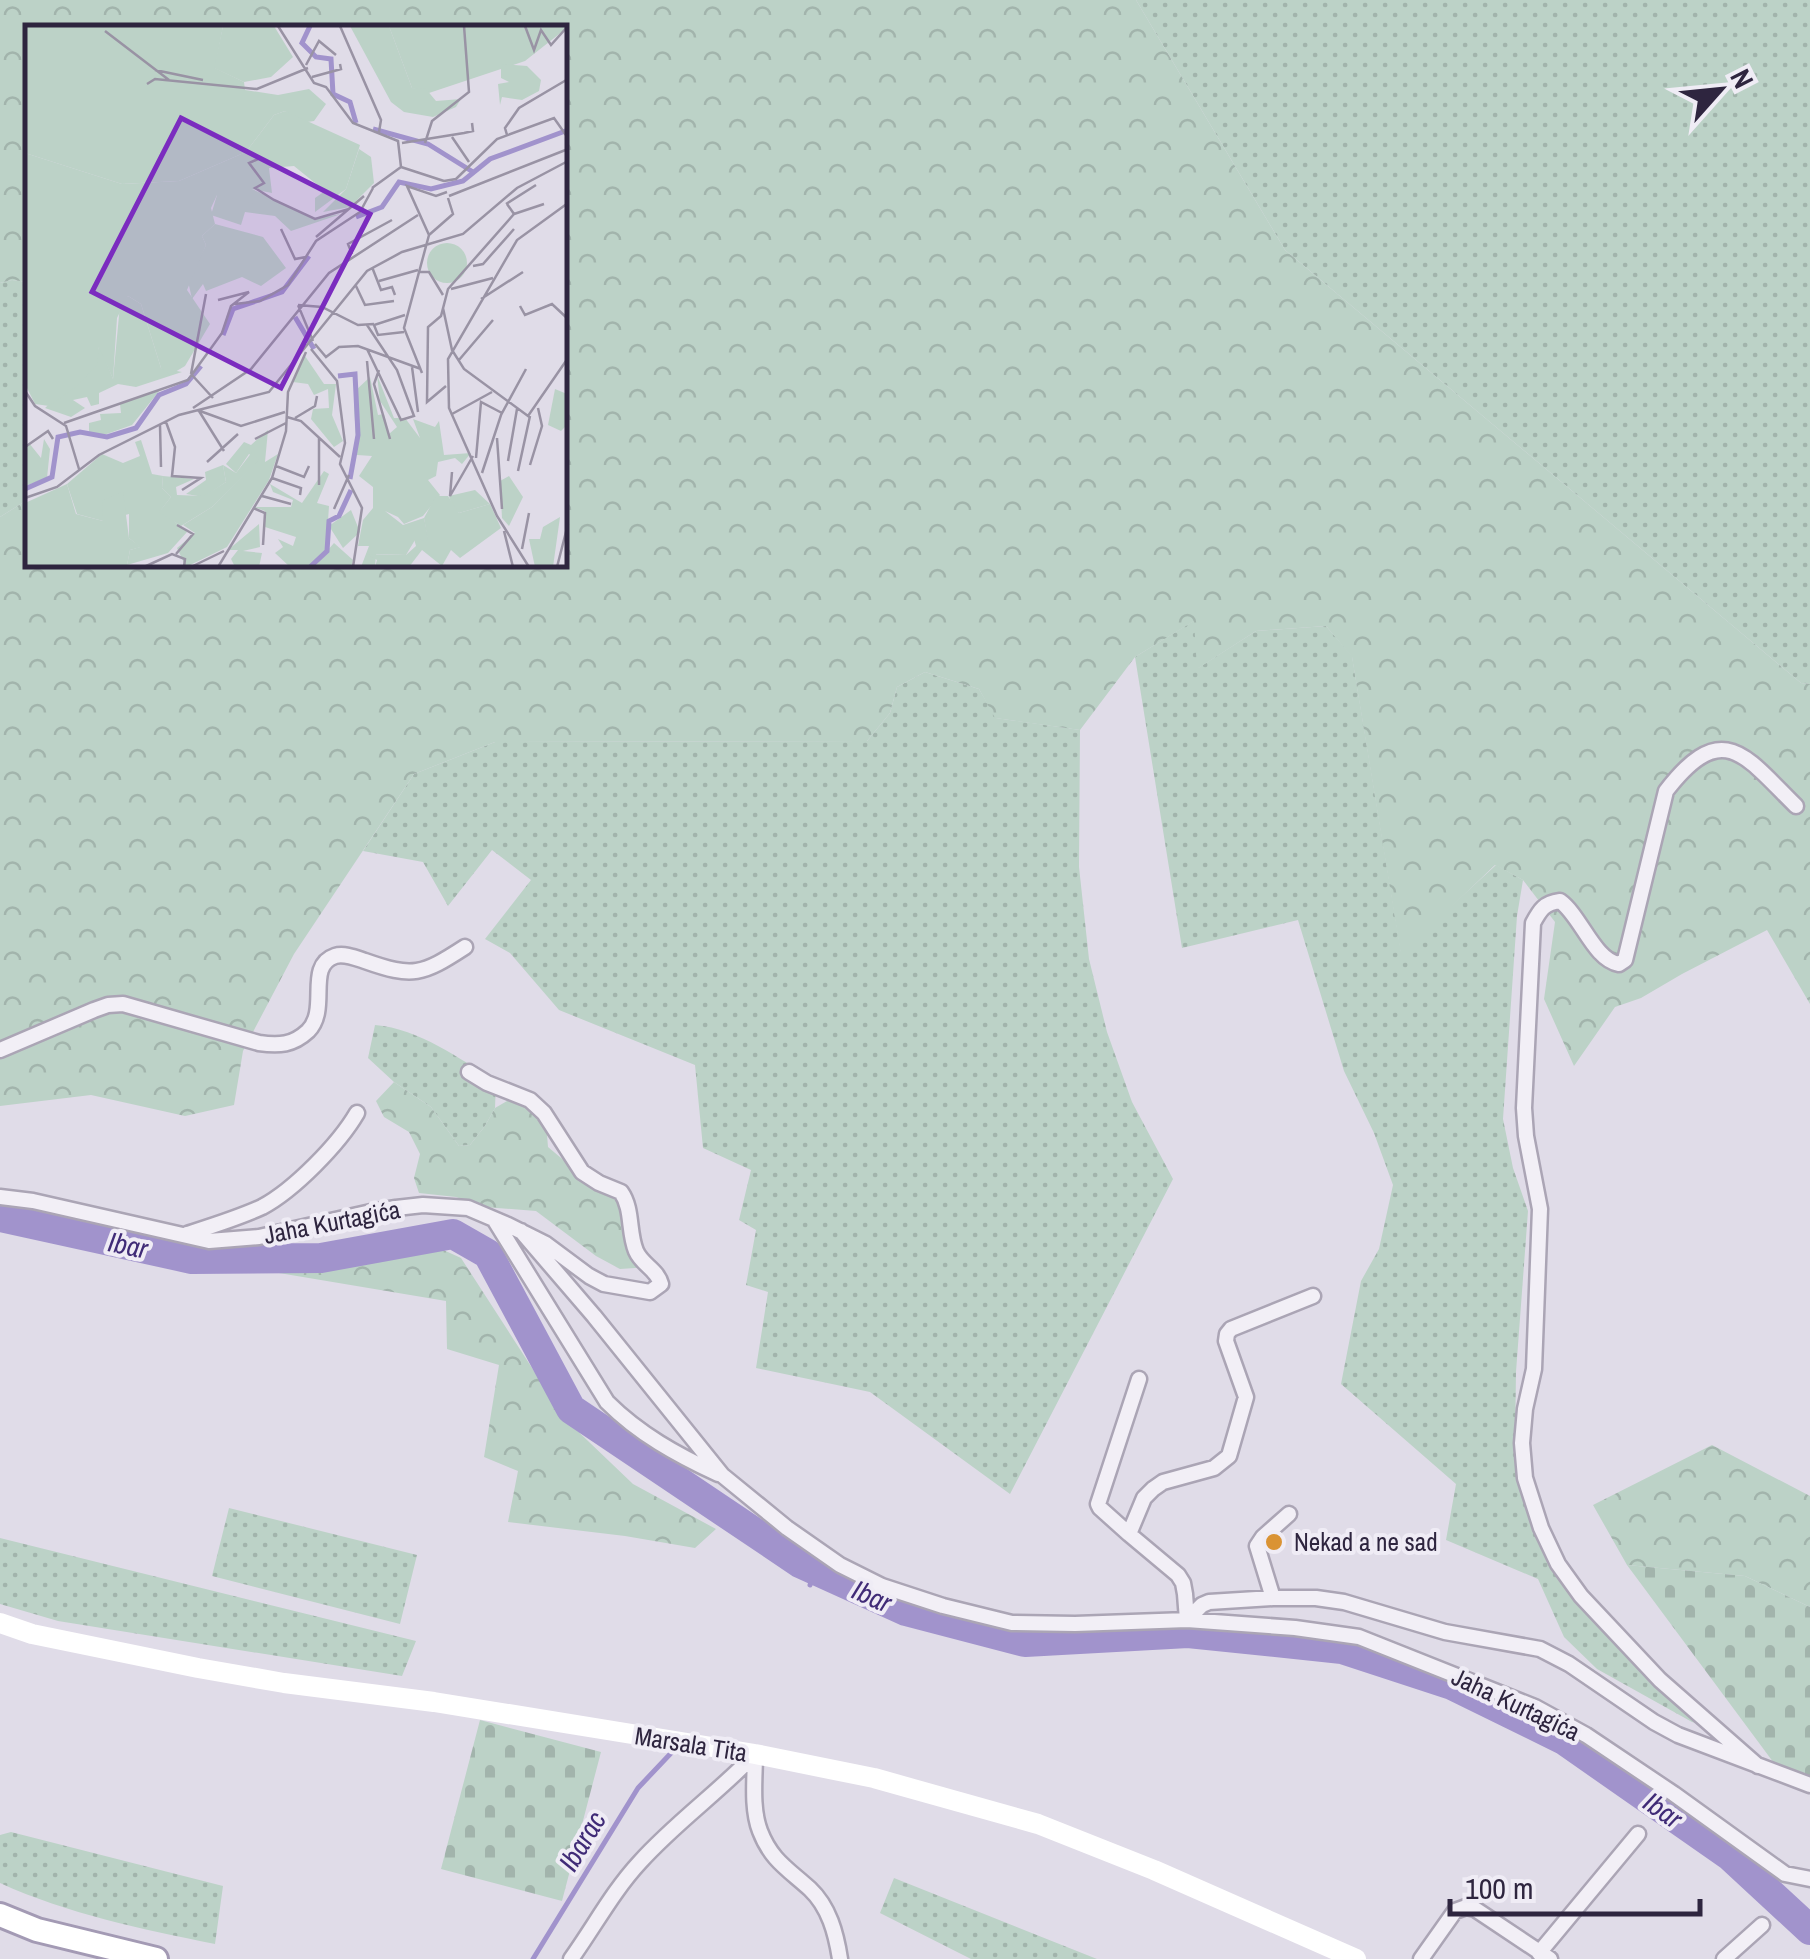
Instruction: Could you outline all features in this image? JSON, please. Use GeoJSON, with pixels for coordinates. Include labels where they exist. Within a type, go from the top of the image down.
{"type":"FeatureCollection","features":[{"type":"Feature","properties":{"kind":"main road"},"geometry":{"type":"LineString","coordinates":[[0,1915],[37,1930],[152,1958]]}},
{"type":"Feature","properties":{"kind":"street"},"geometry":{"type":"LineString","coordinates":[[1758,1766],[1660,1680],[1581,1596],[1558,1564],[1541,1528],[1525,1478],[1522,1443],[1534,1370],[1540,1220],[1526,1136],[1524,1088],[1533,923],[1540,909],[1548,902],[1560,901],[1570,908],[1603,957],[1612,964],[1620,964],[1666,791],[1682,770],[1718,749],[1737,752],[1796,806]]}},
{"type":"Feature","properties":{"kind":"street"},"geometry":{"type":"LineString","coordinates":[[0,1050],[94,1010],[124,1004],[279,1046],[298,1040],[316,1022],[320,1004],[318,978],[324,963],[335,956],[349,956],[395,972],[412,973],[435,966],[465,947]]}},
{"type":"Feature","properties":{"kind":"street"},"geometry":{"type":"LineString","coordinates":[[468,1072],[530,1100],[544,1112],[582,1172],[622,1192],[637,1253],[660,1276],[662,1284],[650,1292],[604,1284],[559,1252],[493,1218]]}},
{"type":"Feature","properties":{"kind":"street"},"geometry":{"type":"LineString","coordinates":[[183,1236],[280,1196],[340,1140],[358,1114]]}},
{"type":"Feature","properties":{"kind":"street","name":"Jaha Kurtagića"},"geometry":{"type":"LineString","coordinates":[[0,1198],[33,1201],[209,1241],[259,1237],[371,1212],[423,1205],[468,1208],[493,1218],[607,1402],[626,1421],[722,1476],[787,1528],[840,1564],[882,1586],[1012,1622],[1186,1620],[1359,1637],[1536,1707],[1586,1735],[1786,1874],[1810,1879]]}},
{"type":"Feature","properties":{"kind":"street","name":"Jaha Kurtagića"},"geometry":{"type":"LineString","coordinates":[[521,1231],[722,1476]]}},
{"type":"Feature","properties":{"kind":"street"},"geometry":{"type":"LineString","coordinates":[[1129,1534],[1144,1498],[1153,1488],[1214,1468],[1229,1456],[1246,1397],[1227,1334],[1313,1296]]}},
{"type":"Feature","properties":{"kind":"street"},"geometry":{"type":"LineString","coordinates":[[1139,1379],[1098,1504],[1178,1576],[1183,1583],[1186,1620]]}},
{"type":"Feature","properties":{"kind":"street"},"geometry":{"type":"LineString","coordinates":[[1273,1598],[1258,1546],[1262,1537],[1290,1514]]}},
{"type":"Feature","properties":{"kind":"street","name":"Jaha Kurtagića"},"geometry":{"type":"LineString","coordinates":[[1186,1620],[1209,1602],[1316,1598],[1344,1602],[1445,1632],[1540,1650],[1569,1664],[1678,1735],[1810,1785]]}},
{"type":"Feature","properties":{"kind":"street","name":"Marsala Tita"},"geometry":{"type":"LineString","coordinates":[[0,1623],[32,1634],[215,1671],[755,1754],[874,1778],[1038,1824],[1356,1959]]}},
{"type":"Feature","properties":{"kind":"street"},"geometry":{"type":"LineString","coordinates":[[572,1959],[640,1861],[755,1754]]}},
{"type":"Feature","properties":{"kind":"street"},"geometry":{"type":"LineString","coordinates":[[755,1754],[758,1827],[776,1861],[823,1904],[840,1959]]}},
{"type":"Feature","properties":{"kind":"street"},"geometry":{"type":"LineString","coordinates":[[1421,1959],[1455,1911],[1466,1907],[1475,1909],[1544,1956],[1638,1834]]}},
{"type":"Feature","properties":{"kind":"street"},"geometry":{"type":"LineString","coordinates":[[1724,1959],[1762,1924]]}},
{"type":"Feature","properties":{"kind":"green space"},"geometry":{"type":"Polygon","coordinates":[[[0,0],[1136,0],[1285,250],[1801,683],[1810,684],[1810,1004],[1767,930],[1641,998],[1615,1007],[1574,1066],[1544,999],[1555,922],[1523,880],[1495,865],[1401,955],[1352,657],[1326,626],[1256,631],[1197,669],[1194,621],[1135,657],[1080,730],[995,718],[979,689],[925,672],[897,687],[890,713],[867,741],[495,742],[414,774],[294,954],[243,1051],[234,1105],[185,1116],[91,1095],[0,1106],[0,517],[25,501],[25,568],[568,568],[568,25],[25,25],[25,282],[0,283],[0,0]]]}},
{"type":"Feature","properties":{"kind":"green space"},"geometry":{"type":"Polygon","coordinates":[[[1136,0],[1810,0],[1810,684],[1801,683],[1285,250],[1136,0]]]}},
{"type":"Feature","properties":{"kind":"green space"},"geometry":{"type":"Polygon","coordinates":[[[25,282],[25,501],[0,517],[0,283],[25,282]]]}},
{"type":"Feature","properties":{"kind":"green space"},"geometry":{"type":"Polygon","coordinates":[[[1195,620],[1198,668],[1256,631],[1326,626],[1352,656],[1401,952],[1496,865],[1523,880],[1503,1119],[1513,1168],[1528,1211],[1516,1372],[1515,1444],[1539,1522],[1569,1572],[1604,1614],[1726,1730],[1692,1722],[1597,1669],[1564,1637],[1538,1579],[1446,1540],[1456,1484],[1341,1384],[1361,1281],[1379,1249],[1393,1185],[1374,1133],[1344,1071],[1298,920],[1182,948],[1135,657],[1195,620]]]}},
{"type":"Feature","properties":{"kind":"green space"},"geometry":{"type":"Polygon","coordinates":[[[925,672],[979,689],[996,718],[1080,730],[1079,867],[1089,959],[1107,1032],[1132,1102],[1173,1179],[1010,1494],[870,1392],[756,1368],[768,1292],[746,1285],[756,1230],[739,1220],[751,1170],[703,1148],[695,1065],[559,1010],[510,953],[485,939],[531,880],[492,850],[448,906],[423,862],[363,851],[414,774],[495,742],[867,741],[890,713],[897,687],[925,672]]]}},
{"type":"Feature","properties":{"kind":"green space"},"geometry":{"type":"Polygon","coordinates":[[[375,1025],[423,1038],[496,1081],[495,1108],[470,1145],[459,1146],[431,1107],[368,1058],[375,1025]]]}},
{"type":"Feature","properties":{"kind":"green space"},"geometry":{"type":"Polygon","coordinates":[[[394,1082],[431,1107],[459,1146],[470,1145],[495,1108],[517,1095],[546,1122],[548,1147],[567,1163],[593,1172],[619,1195],[630,1249],[650,1267],[620,1269],[536,1211],[484,1207],[456,1197],[419,1193],[414,1178],[420,1154],[409,1132],[384,1117],[376,1101],[394,1082]]]}},
{"type":"Feature","properties":{"kind":"green space"},"geometry":{"type":"Polygon","coordinates":[[[439,1248],[461,1258],[565,1419],[633,1484],[716,1529],[695,1548],[508,1522],[518,1471],[484,1457],[499,1365],[447,1349],[446,1301],[273,1272],[439,1248]]]}},
{"type":"Feature","properties":{"kind":"green space"},"geometry":{"type":"Polygon","coordinates":[[[1712,1445],[1810,1496],[1810,1607],[1745,1576],[1627,1565],[1593,1505],[1712,1445]]]}},
{"type":"Feature","properties":{"kind":"green space"},"geometry":{"type":"Polygon","coordinates":[[[229,1508],[417,1555],[400,1624],[212,1576],[229,1508]]]}},
{"type":"Feature","properties":{"kind":"green space"},"geometry":{"type":"Polygon","coordinates":[[[0,1538],[416,1641],[402,1676],[58,1621],[0,1604],[0,1538]]]}},
{"type":"Feature","properties":{"kind":"green space"},"geometry":{"type":"Polygon","coordinates":[[[1627,1565],[1745,1576],[1810,1607],[1810,1782],[1782,1774],[1627,1565]]]}},
{"type":"Feature","properties":{"kind":"green space"},"geometry":{"type":"Polygon","coordinates":[[[480,1720],[601,1752],[562,1901],[441,1869],[480,1720]]]}},
{"type":"Feature","properties":{"kind":"green space"},"geometry":{"type":"Polygon","coordinates":[[[11,1832],[223,1886],[215,1944],[78,1912],[0,1883],[0,1835],[11,1832]]]}},
{"type":"Feature","properties":{"kind":"green space"},"geometry":{"type":"Polygon","coordinates":[[[894,1878],[1097,1959],[971,1959],[880,1913],[894,1878]]]}},
{"type":"Feature","properties":{"kind":"waterway","name":"Ibar"},"geometry":{"type":"LineString","coordinates":[[0,1217],[192,1259],[321,1258],[453,1234],[488,1254],[571,1409],[800,1563],[906,1611],[1025,1642],[1188,1633],[1342,1649],[1452,1685],[1564,1740],[1730,1856],[1810,1930]]}},
{"type":"Feature","properties":{"kind":"waterway","name":"Ibarac"},"geometry":{"type":"LineString","coordinates":[[810,1585],[816,1570]]}},
{"type":"Feature","properties":{"kind":"waterway","name":"Ibarac"},"geometry":{"type":"LineString","coordinates":[[533,1959],[638,1788],[673,1751]]}},
{"type":"Feature","properties":{"kind":"place","name":"Nekad a ne sad"},"geometry":{"type":"Point","coordinates":[1274,1542]}}]}
